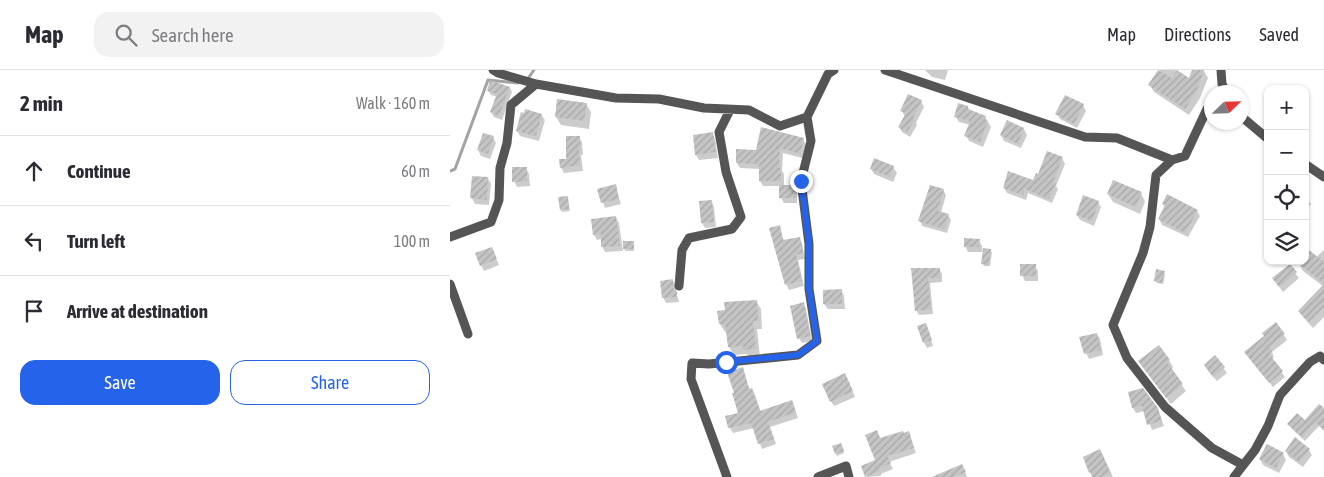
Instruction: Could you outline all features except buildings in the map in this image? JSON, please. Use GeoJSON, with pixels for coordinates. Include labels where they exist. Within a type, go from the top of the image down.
{"type":"FeatureCollection","features":[{"type":"Feature","properties":{"kind":"street"},"geometry":{"type":"LineString","coordinates":[[493,70],[536,84],[616,98],[659,99],[704,108],[749,110],[780,126],[807,117]]}},
{"type":"Feature","properties":{"kind":"street"},"geometry":{"type":"LineString","coordinates":[[727,477],[691,380],[692,363],[709,364],[798,355],[817,341],[809,289],[809,244],[801,181],[811,141],[807,117],[828,74],[834,70]]}},
{"type":"Feature","properties":{"kind":"street"},"geometry":{"type":"LineString","coordinates":[[885,70],[1085,136],[1117,138],[1172,160]]}},
{"type":"Feature","properties":{"kind":"street"},"geometry":{"type":"LineString","coordinates":[[1220,70],[1222,85]]}},
{"type":"Feature","properties":{"kind":"street"},"geometry":{"type":"LineString","coordinates":[[450,237],[491,222],[499,200],[500,168],[507,143],[511,105],[536,84]]}},
{"type":"Feature","properties":{"kind":"street"},"geometry":{"type":"LineString","coordinates":[[679,286],[682,250],[689,238],[732,229],[741,217],[726,172],[719,132],[730,110]]}},
{"type":"Feature","properties":{"kind":"street"},"geometry":{"type":"LineString","coordinates":[[1204,115],[1185,156],[1172,160],[1156,175],[1150,227],[1143,253],[1113,325],[1127,358],[1165,406],[1212,448],[1243,465]]}},
{"type":"Feature","properties":{"kind":"street"},"geometry":{"type":"LineString","coordinates":[[1249,123],[1264,136]]}},
{"type":"Feature","properties":{"kind":"street"},"geometry":{"type":"LineString","coordinates":[[1309,167],[1324,177]]}},
{"type":"Feature","properties":{"kind":"street"},"geometry":{"type":"LineString","coordinates":[[450,284],[468,334]]}},
{"type":"Feature","properties":{"kind":"street"},"geometry":{"type":"LineString","coordinates":[[1234,477],[1255,450],[1268,426],[1280,394],[1310,362],[1320,356],[1324,360]]}},
{"type":"Feature","properties":{"kind":"street"},"geometry":{"type":"LineString","coordinates":[[818,477],[846,466],[850,477]]}},
{"type":"Feature","properties":{"kind":"waterway"},"geometry":{"type":"LineString","coordinates":[[527,80],[534,70]]}},
{"type":"Feature","properties":{"kind":"waterway"},"geometry":{"type":"LineString","coordinates":[[450,171],[455,169],[488,80],[518,83]]}},
{"type":"Feature","properties":{"kind":"route"},"geometry":{"type":"LineString","coordinates":[[726,362],[798,355],[817,341],[809,289],[809,244],[801,181]]}}]}
